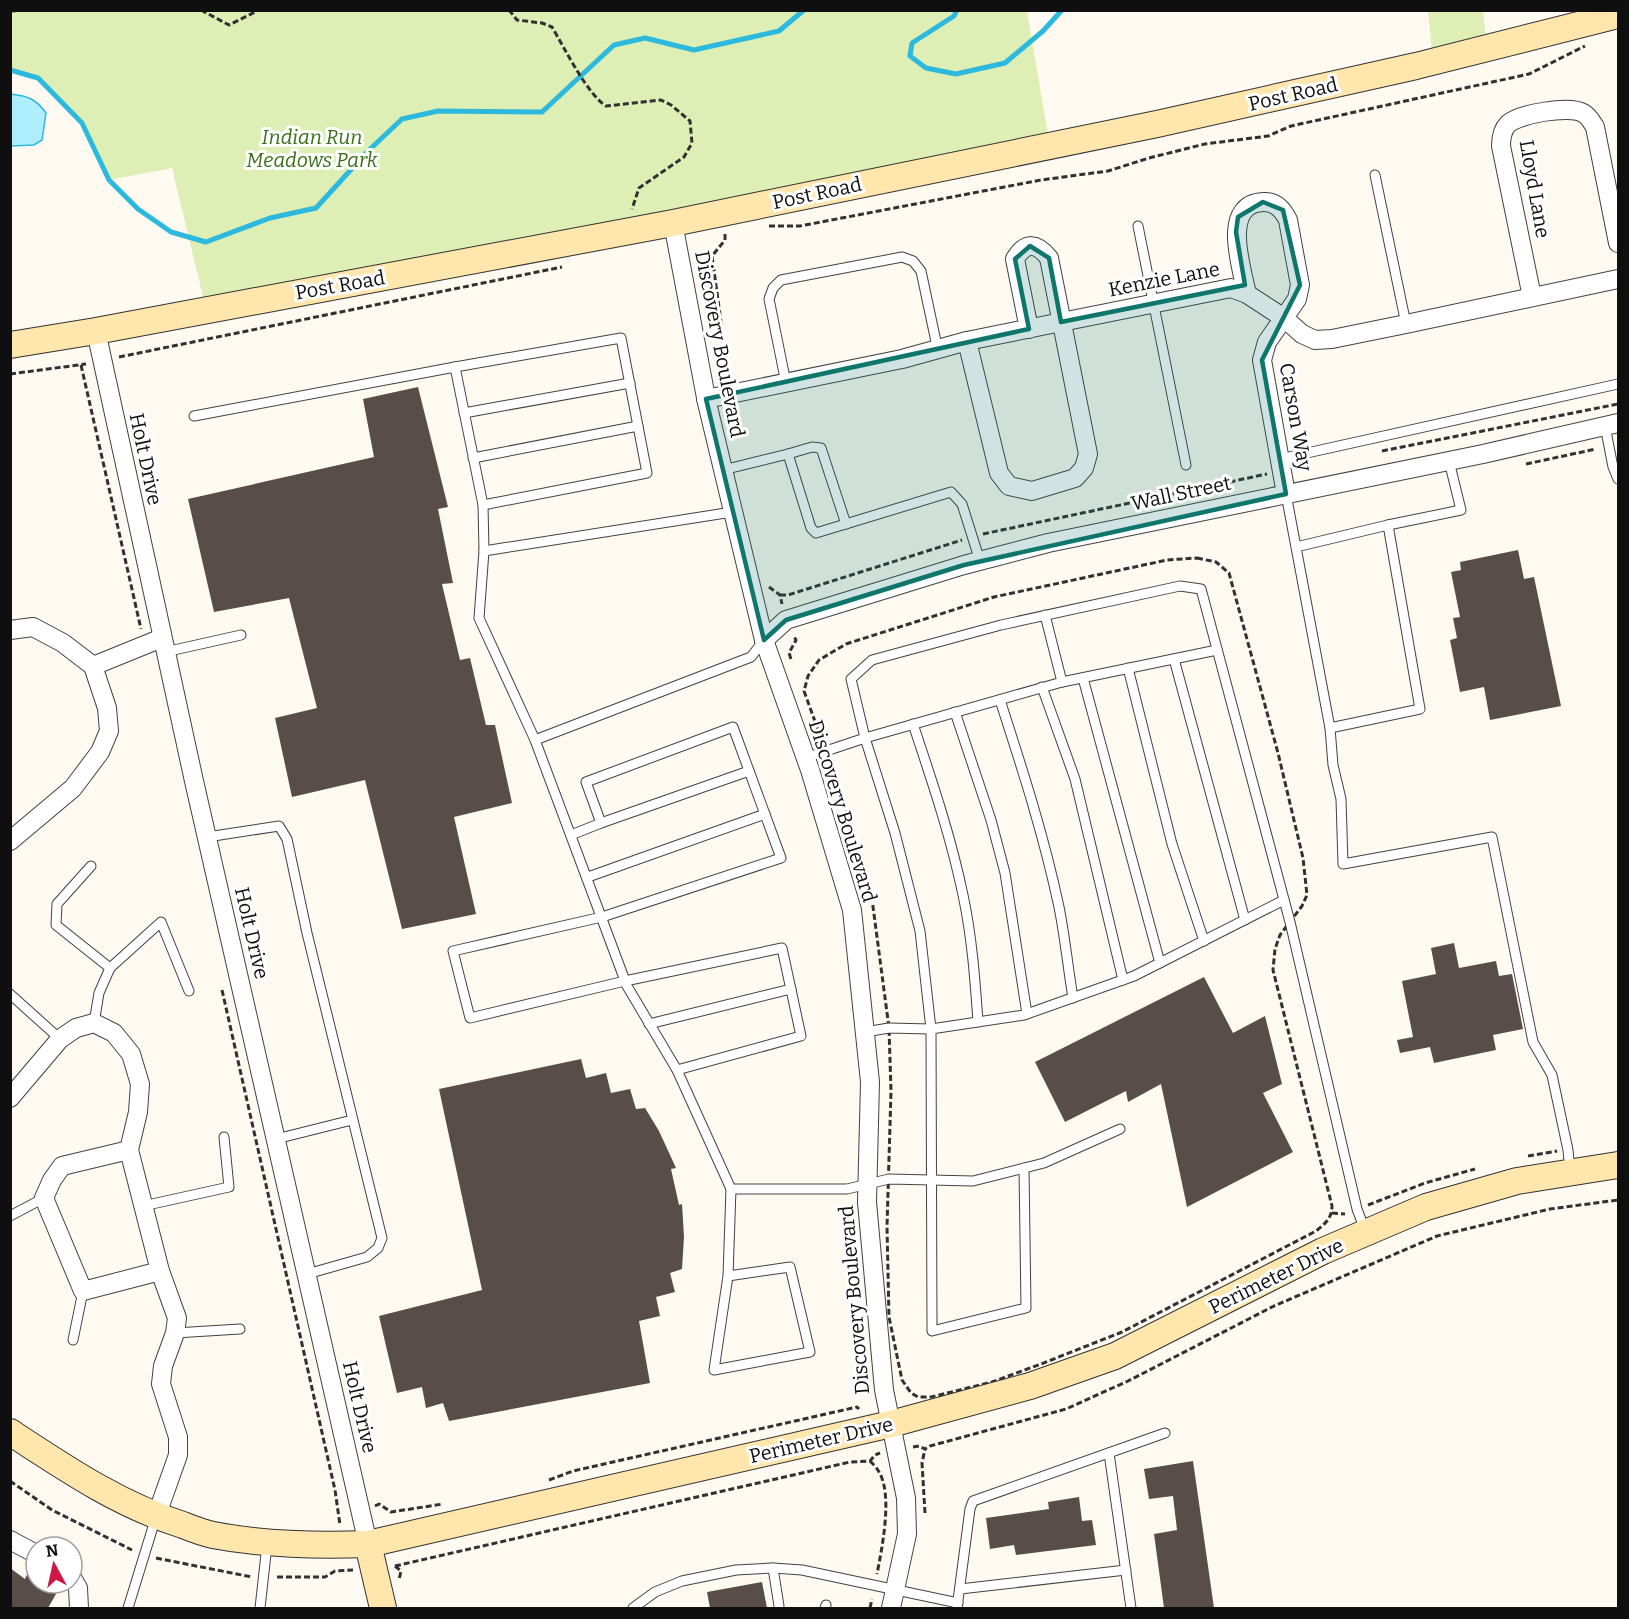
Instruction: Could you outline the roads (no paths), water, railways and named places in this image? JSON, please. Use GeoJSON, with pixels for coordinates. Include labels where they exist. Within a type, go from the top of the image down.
{"type":"FeatureCollection","features":[{"type":"Feature","properties":{"kind":"street","name":"Post Road"},"geometry":{"type":"LineString","coordinates":[[10,345],[673,223],[1238,107],[1618,19]]}},
{"type":"Feature","properties":{"kind":"street","name":"Lloyd Lane"},"geometry":{"type":"LineString","coordinates":[[1532,297],[1501,146],[1501,139],[1510,123],[1519,118],[1561,109],[1581,111],[1589,117],[1595,127],[1618,243]]}},
{"type":"Feature","properties":{"kind":"street","name":"Carson Way"},"geometry":{"type":"LineString","coordinates":[[1247,294],[1236,232],[1238,217],[1256,204],[1263,202],[1274,204],[1283,210],[1288,220],[1300,285],[1297,299],[1267,342],[1262,360],[1286,494]]}},
{"type":"Feature","properties":{"kind":"street","name":"Discovery Boulevard"},"geometry":{"type":"LineString","coordinates":[[673,223],[706,399],[764,640],[805,758],[852,910],[870,1082],[867,1202],[884,1390],[906,1498],[907,1534],[891,1608]]}},
{"type":"Feature","properties":{"kind":"street"},"geometry":{"type":"LineString","coordinates":[[967,341],[999,473],[1010,486],[1032,491],[1075,478],[1084,468],[1088,454],[1049,258],[1041,248],[1030,246],[1021,249],[1015,259],[1029,329]]}},
{"type":"Feature","properties":{"kind":"street","name":"Kenzie Lane"},"geometry":{"type":"LineString","coordinates":[[706,399],[938,351],[967,341],[1231,288],[1247,294],[1284,318],[1302,334],[1315,340],[1332,339],[1618,279]]}},
{"type":"Feature","properties":{"kind":"street","name":"Holt Drive"},"geometry":{"type":"LineString","coordinates":[[96,331],[207,837],[360,1508],[356,1545]]}},
{"type":"Feature","properties":{"kind":"street","name":"Wall Street"},"geometry":{"type":"LineString","coordinates":[[764,640],[786,620],[1047,543],[1612,425]]}},
{"type":"Feature","properties":{"kind":"street"},"geometry":{"type":"LineString","coordinates":[[10,630],[33,627],[63,643],[93,666],[107,708],[109,731],[100,752],[73,788],[10,842]]}},
{"type":"Feature","properties":{"kind":"street"},"geometry":{"type":"LineString","coordinates":[[93,666],[144,645],[164,645]]}},
{"type":"Feature","properties":{"kind":"street"},"geometry":{"type":"LineString","coordinates":[[10,1098],[60,1039],[75,1028],[94,1023],[114,1033],[131,1054],[140,1084],[138,1112],[129,1150],[160,1271],[177,1318],[175,1333],[163,1366],[161,1384],[178,1437],[178,1455],[156,1517]]}},
{"type":"Feature","properties":{"kind":"street"},"geometry":{"type":"LineString","coordinates":[[129,1150],[62,1166],[52,1180],[44,1198],[83,1291],[160,1271]]}},
{"type":"Feature","properties":{"kind":"street","name":"Perimeter Drive"},"geometry":{"type":"LineString","coordinates":[[10,1431],[74,1474],[156,1517],[212,1535],[268,1543],[301,1546],[356,1545],[889,1417],[1030,1386],[1115,1356],[1323,1251],[1426,1207],[1517,1181],[1618,1165]]}},
{"type":"Feature","properties":{"kind":"street"},"geometry":{"type":"LineString","coordinates":[[10,1540],[24,1548]]}},
{"type":"Feature","properties":{"kind":"street"},"geometry":{"type":"LineString","coordinates":[[356,1545],[383,1608]]}},
{"type":"Feature","properties":{"kind":"lane"},"geometry":{"type":"LineString","coordinates":[[1375,175],[1406,324]]}},
{"type":"Feature","properties":{"kind":"lane"},"geometry":{"type":"LineString","coordinates":[[1138,226],[1186,465]]}},
{"type":"Feature","properties":{"kind":"lane"},"geometry":{"type":"LineString","coordinates":[[786,383],[770,299],[773,288],[782,280],[902,257],[914,261],[921,271],[938,351]]}},
{"type":"Feature","properties":{"kind":"lane"},"geometry":{"type":"LineString","coordinates":[[194,416],[621,338],[647,473],[483,505]]}},
{"type":"Feature","properties":{"kind":"lane"},"geometry":{"type":"LineString","coordinates":[[455,367],[483,505],[484,550],[479,618],[536,740],[625,981],[677,1070],[731,1189],[728,1276],[714,1370],[810,1352],[790,1267],[728,1276]]}},
{"type":"Feature","properties":{"kind":"lane"},"geometry":{"type":"LineString","coordinates":[[464,413],[630,383]]}},
{"type":"Feature","properties":{"kind":"lane"},"geometry":{"type":"LineString","coordinates":[[1281,465],[1618,384]]}},
{"type":"Feature","properties":{"kind":"lane"},"geometry":{"type":"LineString","coordinates":[[1612,425],[1609,447],[1618,479]]}},
{"type":"Feature","properties":{"kind":"lane"},"geometry":{"type":"LineString","coordinates":[[473,458],[638,426]]}},
{"type":"Feature","properties":{"kind":"lane"},"geometry":{"type":"LineString","coordinates":[[723,470],[812,447],[821,448],[846,524]]}},
{"type":"Feature","properties":{"kind":"lane"},"geometry":{"type":"LineString","coordinates":[[788,454],[811,528],[816,533],[951,492],[962,504],[980,561]]}},
{"type":"Feature","properties":{"kind":"lane"},"geometry":{"type":"LineString","coordinates":[[1296,547],[1461,510],[1449,460]]}},
{"type":"Feature","properties":{"kind":"lane"},"geometry":{"type":"LineString","coordinates":[[1286,494],[1330,728],[1333,765],[1341,799],[1344,864],[1492,837],[1533,1042],[1552,1076],[1568,1150],[1570,1173]]}},
{"type":"Feature","properties":{"kind":"lane"},"geometry":{"type":"LineString","coordinates":[[484,550],[732,512]]}},
{"type":"Feature","properties":{"kind":"lane"},"geometry":{"type":"LineString","coordinates":[[1330,728],[1420,709],[1388,525]]}},
{"type":"Feature","properties":{"kind":"lane"},"geometry":{"type":"LineString","coordinates":[[1024,1168],[1026,1308],[932,1331],[931,1029],[920,931],[895,833],[865,738],[851,679],[872,660],[1001,625],[1179,586],[1201,589],[1284,900],[1358,1209],[1366,1233]]}},
{"type":"Feature","properties":{"kind":"lane"},"geometry":{"type":"LineString","coordinates":[[1045,615],[1062,682]]}},
{"type":"Feature","properties":{"kind":"lane"},"geometry":{"type":"LineString","coordinates":[[164,645],[241,635]]}},
{"type":"Feature","properties":{"kind":"lane"},"geometry":{"type":"LineString","coordinates":[[536,740],[751,657],[764,640]]}},
{"type":"Feature","properties":{"kind":"lane"},"geometry":{"type":"LineString","coordinates":[[805,758],[865,738],[1042,687],[1217,650]]}},
{"type":"Feature","properties":{"kind":"lane"},"geometry":{"type":"LineString","coordinates":[[1174,659],[1245,920]]}},
{"type":"Feature","properties":{"kind":"lane"},"geometry":{"type":"LineString","coordinates":[[1128,668],[1172,844],[1204,940]]}},
{"type":"Feature","properties":{"kind":"lane"},"geometry":{"type":"LineString","coordinates":[[1083,678],[1160,963]]}},
{"type":"Feature","properties":{"kind":"lane"},"geometry":{"type":"LineString","coordinates":[[1042,687],[1075,778],[1123,980]]}},
{"type":"Feature","properties":{"kind":"lane"},"geometry":{"type":"LineString","coordinates":[[1000,700],[1032,799],[1048,860],[1059,909],[1073,998]]}},
{"type":"Feature","properties":{"kind":"lane"},"geometry":{"type":"LineString","coordinates":[[955,712],[992,820],[1005,873],[1027,1014]]}},
{"type":"Feature","properties":{"kind":"lane"},"geometry":{"type":"LineString","coordinates":[[913,724],[943,813],[963,895],[972,944],[978,1022]]}},
{"type":"Feature","properties":{"kind":"lane"},"geometry":{"type":"LineString","coordinates":[[601,823],[586,782],[733,727],[781,858],[602,917],[453,951],[470,1018],[625,981],[782,948],[801,1036],[677,1070]]}},
{"type":"Feature","properties":{"kind":"lane"},"geometry":{"type":"LineString","coordinates":[[572,835],[749,771]]}},
{"type":"Feature","properties":{"kind":"lane"},"geometry":{"type":"LineString","coordinates":[[588,878],[765,814]]}},
{"type":"Feature","properties":{"kind":"lane"},"geometry":{"type":"LineString","coordinates":[[207,837],[279,826],[286,839],[382,1238],[378,1248],[367,1257],[307,1274]]}},
{"type":"Feature","properties":{"kind":"lane"},"geometry":{"type":"LineString","coordinates":[[91,866],[57,904],[56,925],[110,968]]}},
{"type":"Feature","properties":{"kind":"lane"},"geometry":{"type":"LineString","coordinates":[[865,1032],[889,1028],[931,1029],[1027,1014],[1123,980],[1284,900]]}},
{"type":"Feature","properties":{"kind":"lane"},"geometry":{"type":"LineString","coordinates":[[94,1023],[99,993],[110,968],[161,922],[189,991]]}},
{"type":"Feature","properties":{"kind":"lane"},"geometry":{"type":"LineString","coordinates":[[650,1024],[791,989]]}},
{"type":"Feature","properties":{"kind":"lane"},"geometry":{"type":"LineString","coordinates":[[10,994],[60,1039]]}},
{"type":"Feature","properties":{"kind":"lane"},"geometry":{"type":"LineString","coordinates":[[276,1139],[352,1120]]}},
{"type":"Feature","properties":{"kind":"lane"},"geometry":{"type":"LineString","coordinates":[[731,1189],[847,1190],[889,1179],[973,1181],[1044,1163],[1120,1129]]}},
{"type":"Feature","properties":{"kind":"lane"},"geometry":{"type":"LineString","coordinates":[[143,1206],[229,1187],[224,1137]]}},
{"type":"Feature","properties":{"kind":"lane"},"geometry":{"type":"LineString","coordinates":[[10,1216],[44,1198]]}},
{"type":"Feature","properties":{"kind":"lane"},"geometry":{"type":"LineString","coordinates":[[73,1340],[83,1291]]}},
{"type":"Feature","properties":{"kind":"lane"},"geometry":{"type":"LineString","coordinates":[[175,1333],[240,1329]]}},
{"type":"Feature","properties":{"kind":"lane"},"geometry":{"type":"LineString","coordinates":[[633,1608],[655,1592],[682,1581],[736,1570],[773,1568],[802,1570],[895,1589],[958,1606],[970,1509],[974,1500],[1165,1433]]}},
{"type":"Feature","properties":{"kind":"lane"},"geometry":{"type":"LineString","coordinates":[[1109,1453],[1131,1608]]}},
{"type":"Feature","properties":{"kind":"lane"},"geometry":{"type":"LineString","coordinates":[[128,1608],[156,1517]]}},
{"type":"Feature","properties":{"kind":"lane"},"geometry":{"type":"LineString","coordinates":[[260,1608],[268,1543]]}},
{"type":"Feature","properties":{"kind":"lane"},"geometry":{"type":"LineString","coordinates":[[773,1568],[780,1606]]}},
{"type":"Feature","properties":{"kind":"lane"},"geometry":{"type":"LineString","coordinates":[[960,1589],[1126,1570]]}},
{"type":"Feature","properties":{"kind":"water"},"geometry":{"type":"Polygon","coordinates":[[[11,94],[31,99],[39,104],[46,113],[42,140],[34,145],[11,146],[11,94]]]}},
{"type":"Feature","properties":{"kind":"waterway"},"geometry":{"type":"LineString","coordinates":[[10,70],[38,78],[82,123],[109,180],[138,209],[171,232],[206,242],[270,218],[316,208],[367,152],[402,119],[438,111],[542,112],[614,45],[645,38],[694,50],[779,31],[804,10]]}},
{"type":"Feature","properties":{"kind":"waterway"},"geometry":{"type":"LineString","coordinates":[[957,10],[954,16],[912,43],[910,56],[926,68],[956,74],[1005,63],[1043,31],[1062,10]]}},
{"type":"Feature","properties":{"kind":"park label","name":"Indian Run Meadows Park"},"geometry":{"type":"Point","coordinates":[312,148]}}]}
